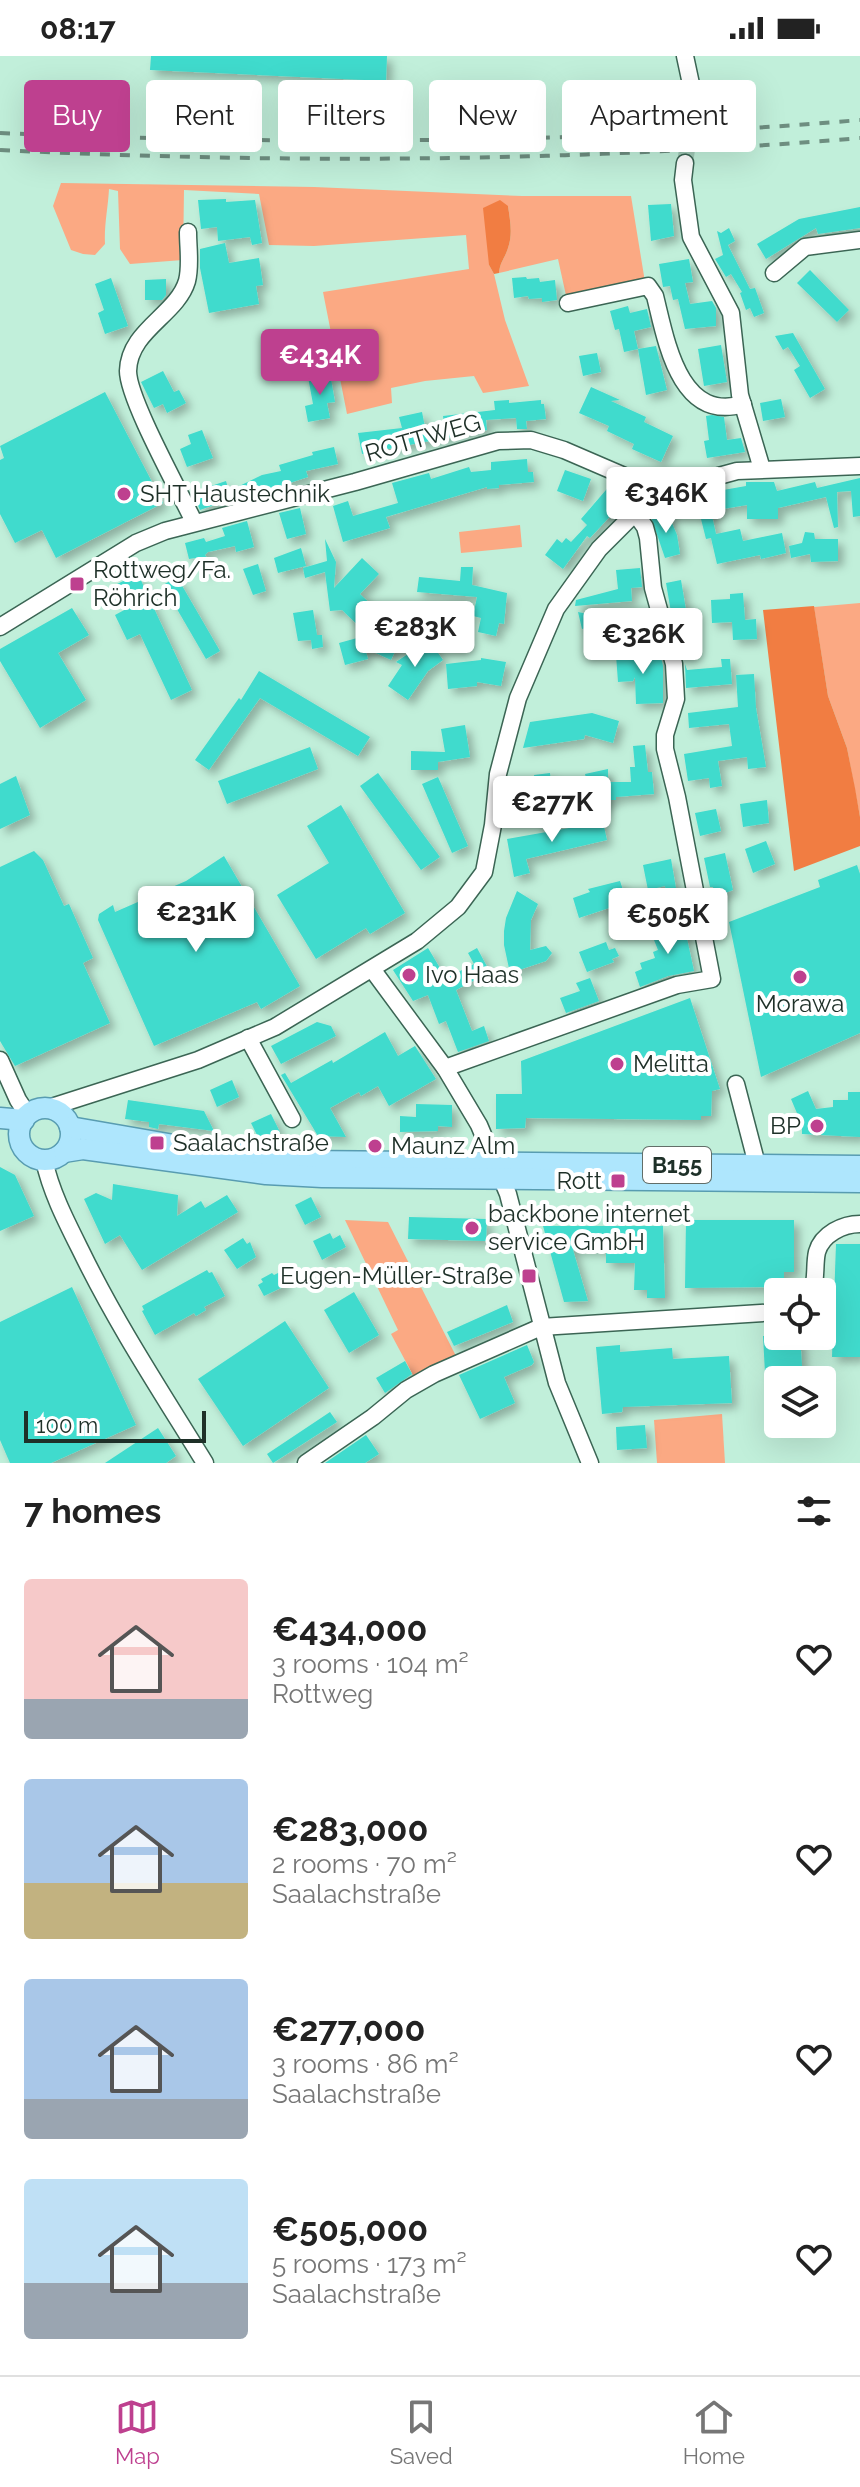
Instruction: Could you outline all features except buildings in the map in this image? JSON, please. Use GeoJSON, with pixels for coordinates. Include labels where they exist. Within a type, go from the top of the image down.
{"type":"FeatureCollection","features":[{"type":"Feature","properties":{"kind":"main road"},"geometry":{"type":"LineString","coordinates":[[0,1118],[18,1128],[28,1154],[44,1160],[64,1152],[71,1136],[69,1125],[57,1111],[48,1108],[41,1109],[18,1128]]}},
{"type":"Feature","properties":{"kind":"main road","name":"B155"},"geometry":{"type":"LineString","coordinates":[[69,1125],[197,1149],[300,1161],[497,1171],[860,1182]]}},
{"type":"Feature","properties":{"kind":"main road","name":"B155"},"geometry":{"type":"LineString","coordinates":[[64,1152],[83,1149],[266,1174],[860,1166]]}},
{"type":"Feature","properties":{"kind":"street"},"geometry":{"type":"LineString","coordinates":[[685,56],[690,80]]}},
{"type":"Feature","properties":{"kind":"street"},"geometry":{"type":"LineString","coordinates":[[684,172],[691,237],[731,313],[743,404],[762,469]]}},
{"type":"Feature","properties":{"kind":"street"},"geometry":{"type":"LineString","coordinates":[[188,232],[187,281],[180,295],[154,321],[133,350],[128,372],[133,395],[194,522]]}},
{"type":"Feature","properties":{"kind":"street"},"geometry":{"type":"LineString","coordinates":[[774,273],[805,247],[860,241]]}},
{"type":"Feature","properties":{"kind":"street"},"geometry":{"type":"LineString","coordinates":[[568,303],[648,286],[655,296],[679,377],[696,396],[726,409],[743,404]]}},
{"type":"Feature","properties":{"kind":"street","name":"ROTTWEG"},"geometry":{"type":"LineString","coordinates":[[0,627],[136,543],[194,522],[355,482],[498,441],[531,440],[576,454],[643,484],[656,499]]}},
{"type":"Feature","properties":{"kind":"street"},"geometry":{"type":"LineString","coordinates":[[48,1108],[198,1060],[275,1027],[431,931],[458,907],[484,872],[498,774],[523,685],[556,609],[599,549],[635,513],[656,499],[699,480],[762,469],[860,466]]}},
{"type":"Feature","properties":{"kind":"street"},"geometry":{"type":"LineString","coordinates":[[445,1068],[677,985],[712,979],[665,749],[665,735],[676,699],[674,664],[653,588],[645,527],[635,513]]}},
{"type":"Feature","properties":{"kind":"street"},"geometry":{"type":"LineString","coordinates":[[372,969],[445,1068],[479,1125],[508,1194],[557,1383],[590,1463]]}},
{"type":"Feature","properties":{"kind":"street"},"geometry":{"type":"LineString","coordinates":[[248,1038],[292,1119]]}},
{"type":"Feature","properties":{"kind":"street"},"geometry":{"type":"LineString","coordinates":[[0,1060],[18,1128]]}},
{"type":"Feature","properties":{"kind":"street"},"geometry":{"type":"LineString","coordinates":[[736,1084],[755,1157],[754,1166]]}},
{"type":"Feature","properties":{"kind":"street"},"geometry":{"type":"LineString","coordinates":[[69,1125],[90,1097]]}},
{"type":"Feature","properties":{"kind":"street"},"geometry":{"type":"LineString","coordinates":[[44,1160],[48,1180],[111,1312],[205,1463]]}},
{"type":"Feature","properties":{"kind":"street"},"geometry":{"type":"LineString","coordinates":[[816,1278],[817,1251],[824,1240],[850,1224],[860,1224]]}},
{"type":"Feature","properties":{"kind":"street"},"geometry":{"type":"LineString","coordinates":[[306,1463],[406,1390],[434,1374],[541,1327],[764,1313]]}},
{"type":"Feature","properties":{"kind":"shaded area"},"geometry":{"type":"Polygon","coordinates":[[[61,183],[314,187],[522,196],[631,196],[645,282],[567,300],[558,259],[499,273],[510,238],[508,206],[489,265],[529,386],[483,393],[474,376],[425,381],[391,388],[392,403],[347,414],[323,292],[469,269],[466,235],[314,246],[269,245],[259,194],[184,190],[183,260],[130,264],[120,249],[118,191],[109,189],[105,244],[95,255],[83,254],[71,250],[53,206],[61,183]]]}},
{"type":"Feature","properties":{"kind":"shaded area"},"geometry":{"type":"Polygon","coordinates":[[[500,200],[508,206],[511,227],[499,273],[494,274],[489,265],[483,208],[500,200]]]}},
{"type":"Feature","properties":{"kind":"shaded area"},"geometry":{"type":"Polygon","coordinates":[[[520,525],[522,547],[461,553],[459,532],[520,525]]]}},
{"type":"Feature","properties":{"kind":"shaded area"},"geometry":{"type":"Polygon","coordinates":[[[860,603],[860,817],[847,748],[828,696],[814,607],[860,603]]]}},
{"type":"Feature","properties":{"kind":"shaded area"},"geometry":{"type":"Polygon","coordinates":[[[814,606],[828,696],[847,748],[855,788],[860,817],[860,846],[794,871],[763,610],[814,606]]]}},
{"type":"Feature","properties":{"kind":"shaded area"},"geometry":{"type":"Polygon","coordinates":[[[345,1220],[388,1222],[456,1356],[414,1377],[391,1334],[398,1330],[345,1220]]]}},
{"type":"Feature","properties":{"kind":"shaded area"},"geometry":{"type":"Polygon","coordinates":[[[722,1414],[725,1463],[657,1463],[654,1420],[722,1414]]]}},
{"type":"Feature","properties":{"kind":"tunnel"},"geometry":{"type":"LineString","coordinates":[[685,163],[687,152]]}},
{"type":"Feature","properties":{"kind":"railway"},"geometry":{"type":"LineString","coordinates":[[0,133],[215,139],[430,140],[645,134],[860,120]]}},
{"type":"Feature","properties":{"kind":"railway"},"geometry":{"type":"LineString","coordinates":[[0,150],[215,157],[430,158],[645,152],[860,138]]}},
{"type":"Feature","properties":{"kind":"place","name":"SHT Haustechnik"},"geometry":{"type":"Point","coordinates":[124,494]}},
{"type":"Feature","properties":{"kind":"place","name":"Rottweg/Fa. Röhrich"},"geometry":{"type":"Point","coordinates":[77,584]}},
{"type":"Feature","properties":{"kind":"place","name":"Ivo Haas"},"geometry":{"type":"Point","coordinates":[409,975]}},
{"type":"Feature","properties":{"kind":"place","name":"Morawa"},"geometry":{"type":"Point","coordinates":[800,977]}},
{"type":"Feature","properties":{"kind":"place","name":"Melitta"},"geometry":{"type":"Point","coordinates":[617,1064]}},
{"type":"Feature","properties":{"kind":"place","name":"BP"},"geometry":{"type":"Point","coordinates":[817,1126]}},
{"type":"Feature","properties":{"kind":"place","name":"Saalachstraße"},"geometry":{"type":"Point","coordinates":[157,1143]}},
{"type":"Feature","properties":{"kind":"place","name":"Maunz Alm"},"geometry":{"type":"Point","coordinates":[375,1146]}},
{"type":"Feature","properties":{"kind":"place","name":"Rott"},"geometry":{"type":"Point","coordinates":[618,1181]}},
{"type":"Feature","properties":{"kind":"place","name":"backbone internet service GmbH"},"geometry":{"type":"Point","coordinates":[472,1228]}},
{"type":"Feature","properties":{"kind":"place","name":"Eugen-Müller-Straße"},"geometry":{"type":"Point","coordinates":[529,1276]}}]}
